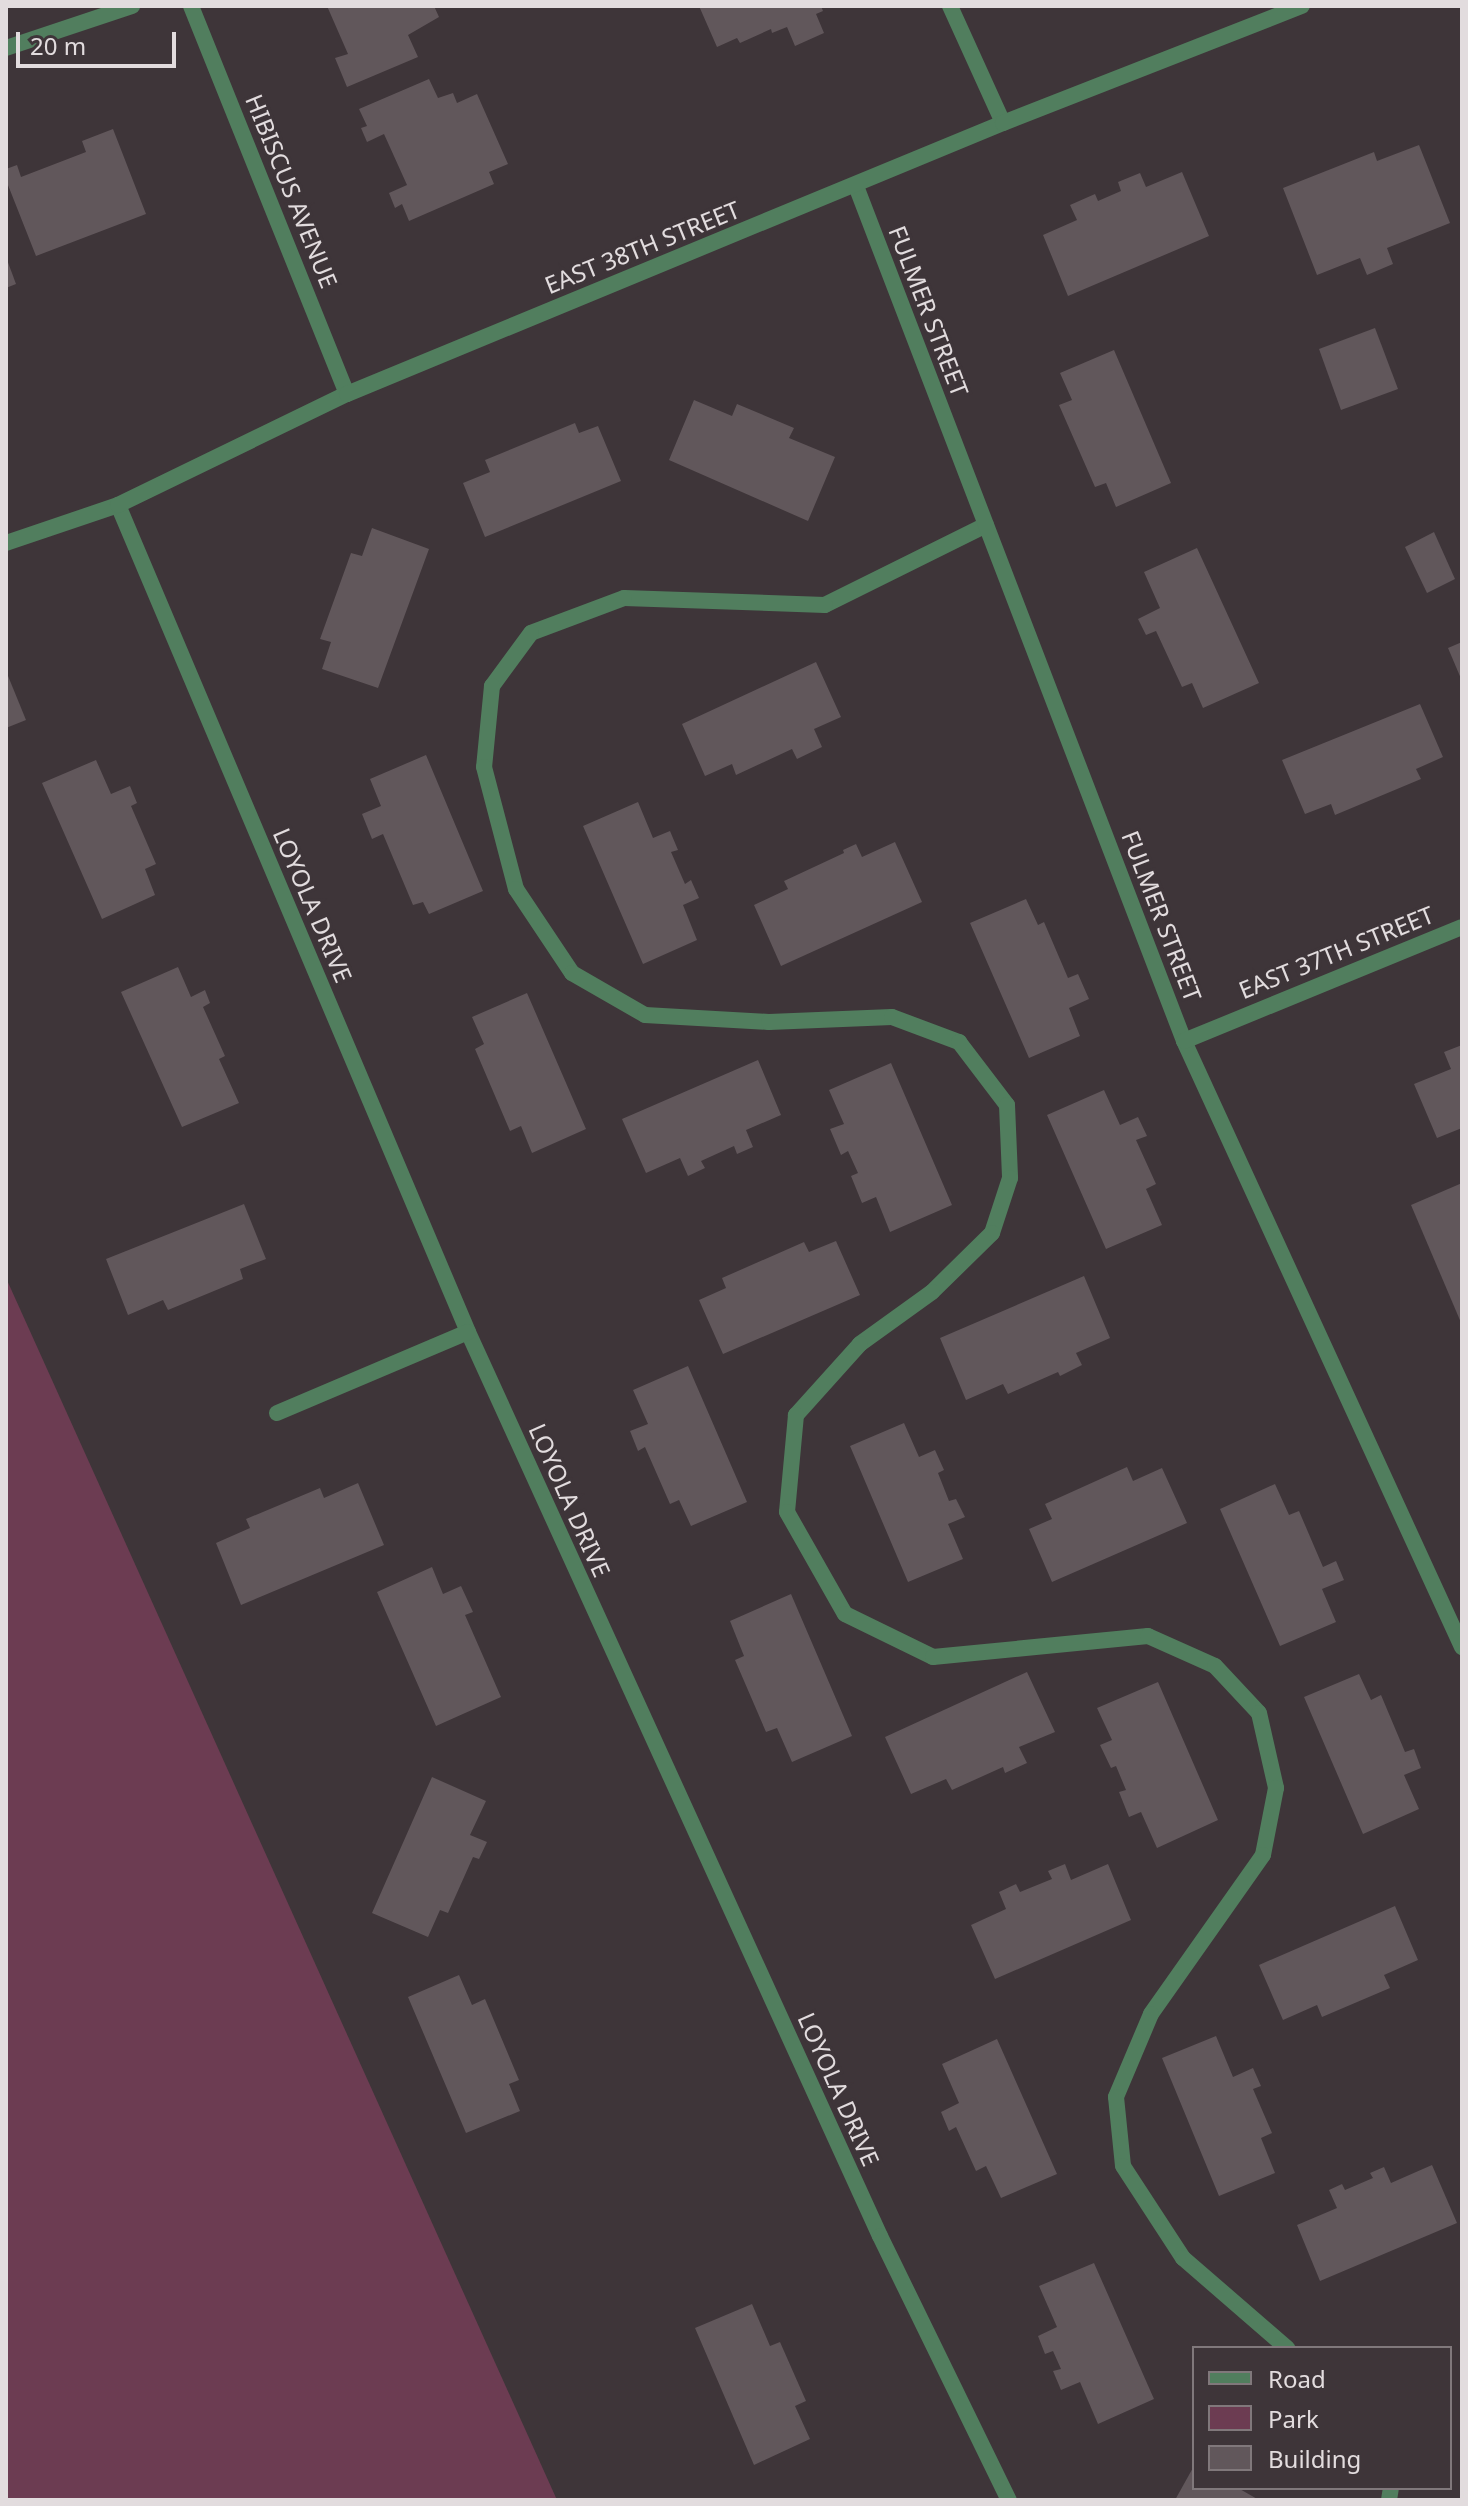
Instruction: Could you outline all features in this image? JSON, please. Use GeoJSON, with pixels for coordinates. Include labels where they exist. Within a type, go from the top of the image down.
{"type":"FeatureCollection","features":[{"type":"Feature","properties":{"kind":"street"},"geometry":{"type":"LineString","coordinates":[[6,48],[132,6]]}},
{"type":"Feature","properties":{"kind":"street","name":"HIBISCUS AVENUE"},"geometry":{"type":"LineString","coordinates":[[191,6],[347,394]]}},
{"type":"Feature","properties":{"kind":"street"},"geometry":{"type":"LineString","coordinates":[[950,6],[1003,123]]}},
{"type":"Feature","properties":{"kind":"street","name":"EAST 38TH STREET"},"geometry":{"type":"LineString","coordinates":[[6,543],[118,505],[347,394],[1003,123],[1302,6]]}},
{"type":"Feature","properties":{"kind":"street","name":"FULMER STREET"},"geometry":{"type":"LineString","coordinates":[[856,186],[1184,1041],[1462,1647]]}},
{"type":"Feature","properties":{"kind":"street","name":"LOYOLA DRIVE"},"geometry":{"type":"LineString","coordinates":[[118,505],[468,1332],[880,2236],[1009,2500]]}},
{"type":"Feature","properties":{"kind":"street"},"geometry":{"type":"LineString","coordinates":[[986,525],[825,605],[624,598],[531,633],[492,686],[484,767],[516,889],[572,973],[645,1015],[769,1022],[892,1017],[959,1042],[1007,1105],[1010,1178],[992,1233],[932,1292],[860,1344],[796,1415],[787,1512],[845,1614],[933,1657],[1148,1636],[1215,1666],[1259,1713],[1276,1788],[1263,1855],[1151,2014],[1116,2097],[1123,2166],[1183,2258],[1285,2346]]}},
{"type":"Feature","properties":{"kind":"street","name":"EAST 37TH STREET"},"geometry":{"type":"LineString","coordinates":[[1184,1041],[1462,927]]}},
{"type":"Feature","properties":{"kind":"street"},"geometry":{"type":"LineString","coordinates":[[277,1413],[468,1332]]}},
{"type":"Feature","properties":{"kind":"green space"},"geometry":{"type":"Polygon","coordinates":[[[6,1278],[557,2500],[6,2500],[6,1278]]]}},
{"type":"Feature","properties":{"kind":"building"},"geometry":{"type":"Polygon","coordinates":[[[327,6],[434,6],[439,17],[408,35],[418,57],[347,87],[335,58],[348,54],[327,6]]]}},
{"type":"Feature","properties":{"kind":"building"},"geometry":{"type":"Polygon","coordinates":[[[699,6],[821,6],[823,11],[816,14],[824,33],[795,46],[787,27],[772,33],[771,29],[740,43],[737,38],[717,47],[699,6]]]}},
{"type":"Feature","properties":{"kind":"building"},"geometry":{"type":"Polygon","coordinates":[[[429,79],[438,98],[453,93],[457,103],[477,94],[508,164],[489,172],[494,184],[409,221],[402,204],[395,208],[389,193],[407,185],[384,134],[367,142],[361,128],[367,126],[359,109],[429,79]]]}},
{"type":"Feature","properties":{"kind":"building"},"geometry":{"type":"Polygon","coordinates":[[[113,129],[146,214],[36,256],[6,180],[6,169],[17,165],[21,177],[86,152],[82,141],[113,129]]]}},
{"type":"Feature","properties":{"kind":"building"},"geometry":{"type":"Polygon","coordinates":[[[1419,145],[1450,223],[1387,248],[1393,264],[1367,275],[1360,258],[1317,275],[1283,188],[1374,152],[1377,161],[1419,145]]]}},
{"type":"Feature","properties":{"kind":"building"},"geometry":{"type":"Polygon","coordinates":[[[1182,172],[1209,236],[1068,296],[1043,235],[1077,220],[1070,205],[1095,194],[1098,201],[1121,191],[1118,182],[1140,173],[1146,187],[1182,172]]]}},
{"type":"Feature","properties":{"kind":"building"},"geometry":{"type":"Polygon","coordinates":[[[6,257],[16,284],[6,288],[6,257]]]}},
{"type":"Feature","properties":{"kind":"building"},"geometry":{"type":"Polygon","coordinates":[[[1375,328],[1398,389],[1341,410],[1319,349],[1375,328]]]}},
{"type":"Feature","properties":{"kind":"building"},"geometry":{"type":"Polygon","coordinates":[[[1114,350],[1171,483],[1116,507],[1106,483],[1095,487],[1059,405],[1072,400],[1060,373],[1114,350]]]}},
{"type":"Feature","properties":{"kind":"building"},"geometry":{"type":"Polygon","coordinates":[[[694,400],[732,416],[737,404],[794,428],[789,438],[835,457],[808,521],[669,460],[694,400]]]}},
{"type":"Feature","properties":{"kind":"building"},"geometry":{"type":"Polygon","coordinates":[[[575,423],[579,433],[598,426],[621,481],[485,537],[463,483],[490,472],[485,460],[575,423]]]}},
{"type":"Feature","properties":{"kind":"building"},"geometry":{"type":"Polygon","coordinates":[[[372,528],[429,549],[378,688],[322,669],[331,642],[320,639],[351,553],[362,556],[372,528]]]}},
{"type":"Feature","properties":{"kind":"building"},"geometry":{"type":"Polygon","coordinates":[[[1434,532],[1455,579],[1427,593],[1405,547],[1434,532]]]}},
{"type":"Feature","properties":{"kind":"building"},"geometry":{"type":"Polygon","coordinates":[[[1197,548],[1259,683],[1203,708],[1192,683],[1182,687],[1156,631],[1146,635],[1138,619],[1160,608],[1144,572],[1197,548]]]}},
{"type":"Feature","properties":{"kind":"building"},"geometry":{"type":"Polygon","coordinates":[[[1462,642],[1462,681],[1448,648],[1462,642]]]}},
{"type":"Feature","properties":{"kind":"building"},"geometry":{"type":"Polygon","coordinates":[[[816,662],[841,717],[814,729],[822,747],[797,759],[792,749],[736,775],[732,764],[705,776],[682,724],[816,662]]]}},
{"type":"Feature","properties":{"kind":"building"},"geometry":{"type":"Polygon","coordinates":[[[6,671],[26,720],[6,728],[6,671]]]}},
{"type":"Feature","properties":{"kind":"building"},"geometry":{"type":"Polygon","coordinates":[[[1420,704],[1443,757],[1416,769],[1421,779],[1335,815],[1331,804],[1305,814],[1282,760],[1420,704]]]}},
{"type":"Feature","properties":{"kind":"building"},"geometry":{"type":"Polygon","coordinates":[[[426,755],[483,891],[429,914],[423,902],[413,905],[383,834],[372,839],[362,814],[381,806],[370,779],[426,755]]]}},
{"type":"Feature","properties":{"kind":"building"},"geometry":{"type":"Polygon","coordinates":[[[96,760],[111,794],[130,786],[137,803],[131,806],[156,864],[145,869],[155,895],[102,919],[42,783],[96,760]]]}},
{"type":"Feature","properties":{"kind":"building"},"geometry":{"type":"Polygon","coordinates":[[[638,802],[653,838],[670,831],[678,850],[671,852],[685,884],[691,880],[699,898],[683,905],[697,940],[643,964],[583,826],[638,802]]]}},
{"type":"Feature","properties":{"kind":"building"},"geometry":{"type":"Polygon","coordinates":[[[895,842],[922,902],[781,966],[754,905],[788,889],[784,881],[844,853],[843,850],[856,844],[862,857],[895,842]]]}},
{"type":"Feature","properties":{"kind":"building"},"geometry":{"type":"Polygon","coordinates":[[[1026,899],[1038,925],[1044,922],[1068,978],[1078,974],[1089,999],[1069,1008],[1080,1036],[1029,1058],[970,923],[1026,899]]]}},
{"type":"Feature","properties":{"kind":"building"},"geometry":{"type":"Polygon","coordinates":[[[178,967],[191,997],[205,990],[210,1003],[203,1007],[225,1056],[219,1059],[239,1103],[182,1127],[121,992],[178,967]]]}},
{"type":"Feature","properties":{"kind":"building"},"geometry":{"type":"Polygon","coordinates":[[[527,993],[586,1129],[532,1153],[521,1126],[510,1131],[475,1049],[484,1044],[472,1017],[527,993]]]}},
{"type":"Feature","properties":{"kind":"building"},"geometry":{"type":"Polygon","coordinates":[[[1462,1045],[1462,1128],[1437,1138],[1414,1084],[1451,1069],[1444,1052],[1462,1045]]]}},
{"type":"Feature","properties":{"kind":"building"},"geometry":{"type":"Polygon","coordinates":[[[758,1060],[781,1115],[746,1130],[753,1147],[737,1154],[734,1146],[701,1161],[705,1168],[688,1176],[680,1158],[646,1173],[622,1119],[758,1060]]]}},
{"type":"Feature","properties":{"kind":"building"},"geometry":{"type":"Polygon","coordinates":[[[891,1063],[952,1205],[890,1232],[876,1197],[862,1203],[851,1176],[858,1173],[848,1151],[841,1155],[830,1129],[844,1124],[829,1090],[891,1063]]]}},
{"type":"Feature","properties":{"kind":"building"},"geometry":{"type":"Polygon","coordinates":[[[1104,1090],[1120,1125],[1138,1117],[1147,1136],[1136,1140],[1156,1184],[1146,1189],[1162,1225],[1106,1249],[1047,1115],[1104,1090]]]}},
{"type":"Feature","properties":{"kind":"building"},"geometry":{"type":"Polygon","coordinates":[[[1462,1183],[1462,1325],[1411,1205],[1462,1183]]]}},
{"type":"Feature","properties":{"kind":"building"},"geometry":{"type":"Polygon","coordinates":[[[244,1204],[266,1259],[240,1269],[243,1279],[168,1310],[163,1300],[128,1315],[106,1259],[244,1204]]]}},
{"type":"Feature","properties":{"kind":"building"},"geometry":{"type":"Polygon","coordinates":[[[836,1241],[860,1295],[723,1354],[699,1300],[726,1288],[722,1278],[804,1242],[809,1252],[836,1241]]]}},
{"type":"Feature","properties":{"kind":"building"},"geometry":{"type":"Polygon","coordinates":[[[1084,1276],[1110,1338],[1076,1353],[1082,1365],[1060,1376],[1058,1372],[1008,1394],[1003,1384],[966,1400],[940,1338],[1084,1276]]]}},
{"type":"Feature","properties":{"kind":"building"},"geometry":{"type":"Polygon","coordinates":[[[688,1366],[747,1502],[691,1526],[679,1500],[670,1504],[645,1447],[638,1451],[630,1431],[648,1424],[633,1390],[688,1366]]]}},
{"type":"Feature","properties":{"kind":"building"},"geometry":{"type":"Polygon","coordinates":[[[904,1423],[919,1457],[935,1450],[944,1470],[938,1473],[949,1501],[956,1499],[965,1517],[948,1524],[963,1559],[908,1582],[850,1446],[904,1423]]]}},
{"type":"Feature","properties":{"kind":"building"},"geometry":{"type":"Polygon","coordinates":[[[1127,1467],[1133,1481],[1162,1468],[1187,1523],[1052,1582],[1029,1529],[1052,1519],[1045,1504],[1127,1467]]]}},
{"type":"Feature","properties":{"kind":"building"},"geometry":{"type":"Polygon","coordinates":[[[358,1483],[384,1545],[241,1605],[216,1543],[250,1528],[246,1519],[320,1488],[324,1498],[358,1483]]]}},
{"type":"Feature","properties":{"kind":"building"},"geometry":{"type":"Polygon","coordinates":[[[1275,1484],[1289,1515],[1299,1511],[1323,1567],[1336,1561],[1344,1580],[1322,1589],[1336,1622],[1280,1646],[1220,1509],[1275,1484]]]}},
{"type":"Feature","properties":{"kind":"building"},"geometry":{"type":"Polygon","coordinates":[[[432,1567],[443,1594],[461,1586],[473,1612],[465,1615],[501,1697],[436,1726],[377,1592],[432,1567]]]}},
{"type":"Feature","properties":{"kind":"building"},"geometry":{"type":"Polygon","coordinates":[[[791,1594],[852,1736],[792,1762],[777,1728],[766,1732],[735,1660],[744,1656],[730,1621],[791,1594]]]}},
{"type":"Feature","properties":{"kind":"building"},"geometry":{"type":"Polygon","coordinates":[[[1027,1672],[1055,1732],[1019,1747],[1027,1763],[1005,1773],[1003,1767],[952,1790],[946,1779],[911,1794],[885,1737],[1027,1672]]]}},
{"type":"Feature","properties":{"kind":"building"},"geometry":{"type":"Polygon","coordinates":[[[1359,1674],[1371,1700],[1381,1695],[1405,1752],[1414,1749],[1421,1768],[1404,1775],[1419,1809],[1363,1834],[1304,1697],[1359,1674]]]}},
{"type":"Feature","properties":{"kind":"building"},"geometry":{"type":"Polygon","coordinates":[[[1158,1682],[1218,1820],[1157,1848],[1141,1812],[1129,1817],[1119,1792],[1126,1790],[1116,1766],[1111,1768],[1100,1745],[1112,1740],[1097,1708],[1158,1682]]]}},
{"type":"Feature","properties":{"kind":"building"},"geometry":{"type":"Polygon","coordinates":[[[432,1777],[486,1801],[470,1835],[487,1842],[479,1859],[473,1857],[448,1913],[440,1910],[428,1937],[372,1913],[432,1777]]]}},
{"type":"Feature","properties":{"kind":"building"},"geometry":{"type":"Polygon","coordinates":[[[1065,1864],[1071,1880],[1108,1864],[1131,1920],[995,1979],[971,1925],[1006,1909],[999,1892],[1016,1884],[1020,1892],[1052,1879],[1048,1871],[1065,1864]]]}},
{"type":"Feature","properties":{"kind":"building"},"geometry":{"type":"Polygon","coordinates":[[[1395,1906],[1418,1960],[1384,1975],[1390,1988],[1322,2017],[1317,2005],[1283,2020],[1259,1965],[1395,1906]]]}},
{"type":"Feature","properties":{"kind":"building"},"geometry":{"type":"Polygon","coordinates":[[[459,1975],[472,2005],[485,1999],[519,2080],[509,2084],[520,2111],[466,2133],[408,1997],[459,1975]]]}},
{"type":"Feature","properties":{"kind":"building"},"geometry":{"type":"Polygon","coordinates":[[[1216,2036],[1233,2077],[1253,2068],[1261,2086],[1253,2089],[1272,2133],[1261,2138],[1275,2173],[1219,2196],[1162,2058],[1216,2036]]]}},
{"type":"Feature","properties":{"kind":"building"},"geometry":{"type":"Polygon","coordinates":[[[997,2039],[1057,2174],[1001,2198],[986,2166],[976,2171],[956,2127],[949,2131],[941,2112],[959,2103],[942,2064],[997,2039]]]}},
{"type":"Feature","properties":{"kind":"building"},"geometry":{"type":"Polygon","coordinates":[[[1432,2165],[1457,2223],[1320,2281],[1297,2225],[1337,2208],[1329,2190],[1342,2184],[1345,2190],[1373,2178],[1370,2173],[1384,2167],[1391,2183],[1432,2165]]]}},
{"type":"Feature","properties":{"kind":"building"},"geometry":{"type":"Polygon","coordinates":[[[1094,2263],[1154,2399],[1098,2424],[1080,2382],[1061,2390],[1053,2371],[1061,2369],[1053,2351],[1045,2354],[1038,2336],[1057,2327],[1039,2286],[1094,2263]]]}},
{"type":"Feature","properties":{"kind":"building"},"geometry":{"type":"Polygon","coordinates":[[[752,2304],[770,2346],[780,2342],[806,2401],[795,2406],[810,2439],[754,2465],[695,2328],[752,2304]]]}},
{"type":"Feature","properties":{"kind":"building"},"geometry":{"type":"Polygon","coordinates":[[[1192,2470],[1192,2490],[1242,2490],[1259,2500],[1175,2500],[1192,2470]]]}}]}
